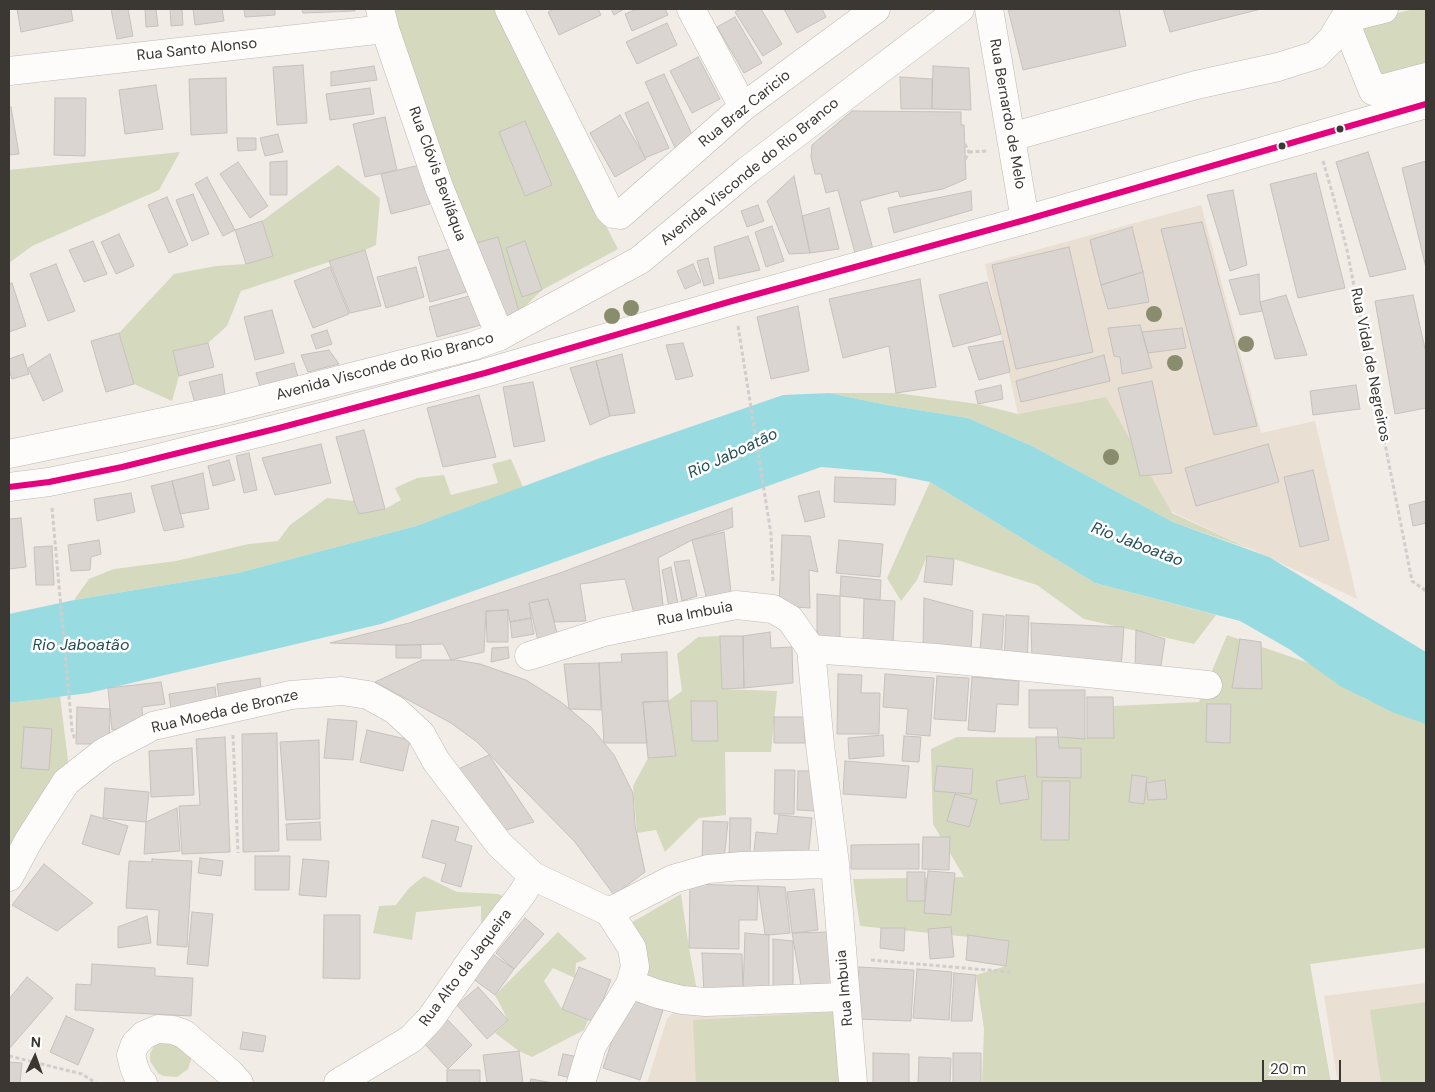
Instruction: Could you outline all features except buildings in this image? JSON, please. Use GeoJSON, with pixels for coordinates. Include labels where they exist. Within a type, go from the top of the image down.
{"type":"FeatureCollection","features":[{"type":"Feature","properties":{"kind":"street","name":"Rua Braz Caricio"},"geometry":{"type":"LineString","coordinates":[[509,9],[612,208],[743,107],[876,9]]}},
{"type":"Feature","properties":{"kind":"street"},"geometry":{"type":"LineString","coordinates":[[691,9],[743,107]]}},
{"type":"Feature","properties":{"kind":"street","name":"Avenida Visconde do Rio Branco"},"geometry":{"type":"LineString","coordinates":[[9,454],[221,410],[473,346],[500,336],[640,260],[748,170],[960,9]]}},
{"type":"Feature","properties":{"kind":"street","name":"Rua Bernardo de Melo"},"geometry":{"type":"LineString","coordinates":[[989,9],[1025,220]]}},
{"type":"Feature","properties":{"kind":"street"},"geometry":{"type":"LineString","coordinates":[[1011,137],[1196,85],[1278,66],[1316,54],[1332,39],[1344,19],[1384,9]]}},
{"type":"Feature","properties":{"kind":"street","name":"Rua Clóvis Beviláqua"},"geometry":{"type":"LineString","coordinates":[[383,19],[439,187],[500,336]]}},
{"type":"Feature","properties":{"kind":"street","name":"Rua Santo Alonso"},"geometry":{"type":"LineString","coordinates":[[9,71],[383,19]]}},
{"type":"Feature","properties":{"kind":"street"},"geometry":{"type":"LineString","coordinates":[[1344,19],[1373,91],[1426,77]]}},
{"type":"Feature","properties":{"kind":"street"},"geometry":{"type":"LineString","coordinates":[[9,487],[50,482],[122,467],[485,373],[1426,104]]}},
{"type":"Feature","properties":{"kind":"street","name":"Rua Imbuia"},"geometry":{"type":"LineString","coordinates":[[529,656],[604,632],[736,605],[773,609],[790,619],[811,649],[820,745],[835,864],[845,997],[854,1083]]}},
{"type":"Feature","properties":{"kind":"street"},"geometry":{"type":"LineString","coordinates":[[811,649],[956,660],[1208,685]]}},
{"type":"Feature","properties":{"kind":"street","name":"Rua Moeda de Bronze"},"geometry":{"type":"LineString","coordinates":[[9,877],[29,840],[66,782],[104,752],[152,726],[291,695],[342,692],[368,694],[395,710],[421,734],[436,761],[499,844],[533,876],[609,912]]}},
{"type":"Feature","properties":{"kind":"street"},"geometry":{"type":"LineString","coordinates":[[581,1083],[592,1046],[630,984],[635,966],[632,948],[609,912],[673,879],[708,869],[742,866],[835,864]]}},
{"type":"Feature","properties":{"kind":"street","name":"Rua Alto da Jaqueira"},"geometry":{"type":"LineString","coordinates":[[338,1083],[411,1039],[431,1018],[475,955],[522,894],[533,876]]}},
{"type":"Feature","properties":{"kind":"street"},"geometry":{"type":"LineString","coordinates":[[630,984],[682,1000],[706,1002],[845,997]]}},
{"type":"Feature","properties":{"kind":"street"},"geometry":{"type":"LineString","coordinates":[[144,1083],[139,1079],[131,1056],[135,1044],[144,1035],[158,1029],[173,1030],[184,1034],[230,1072],[238,1083]]}},
{"type":"Feature","properties":{"kind":"path","name":"Rua Vidal de Negreiros"},"geometry":{"type":"LineString","coordinates":[[1315,135],[1347,250],[1412,581],[1426,591]]}},
{"type":"Feature","properties":{"kind":"path"},"geometry":{"type":"LineString","coordinates":[[965,144],[969,152],[965,160]]}},
{"type":"Feature","properties":{"kind":"path"},"geometry":{"type":"LineString","coordinates":[[738,326],[771,534],[773,609]]}},
{"type":"Feature","properties":{"kind":"path"},"geometry":{"type":"LineString","coordinates":[[50,482],[72,730]]}},
{"type":"Feature","properties":{"kind":"path"},"geometry":{"type":"LineString","coordinates":[[232,709],[238,853]]}},
{"type":"Feature","properties":{"kind":"path"},"geometry":{"type":"LineString","coordinates":[[842,959],[891,961],[1011,972]]}},
{"type":"Feature","properties":{"kind":"path"},"geometry":{"type":"LineString","coordinates":[[9,1056],[82,1074],[96,1083]]}},
{"type":"Feature","properties":{"kind":"shaded area"},"geometry":{"type":"Polygon","coordinates":[[[1201,205],[1261,433],[1315,421],[1357,599],[1132,493],[1106,397],[1018,414],[985,264],[1201,205]]]}},
{"type":"Feature","properties":{"kind":"shaded area"},"geometry":{"type":"Polygon","coordinates":[[[1426,983],[1426,1083],[1338,1083],[1324,996],[1426,983]]]}},
{"type":"Feature","properties":{"kind":"shaded area"},"geometry":{"type":"Polygon","coordinates":[[[835,1002],[839,1083],[647,1083],[667,1019],[673,1012],[698,1005],[835,1002]]]}},
{"type":"Feature","properties":{"kind":"green space"},"geometry":{"type":"Polygon","coordinates":[[[391,9],[494,9],[618,249],[542,290],[519,312],[500,319],[391,9]]]}},
{"type":"Feature","properties":{"kind":"green space"},"geometry":{"type":"Polygon","coordinates":[[[1414,9],[1426,9],[1426,77],[1373,91],[1353,24],[1414,9]]]}},
{"type":"Feature","properties":{"kind":"green space"},"geometry":{"type":"Polygon","coordinates":[[[180,152],[159,190],[32,246],[9,263],[9,170],[180,152]]]}},
{"type":"Feature","properties":{"kind":"green space"},"geometry":{"type":"Polygon","coordinates":[[[338,165],[380,198],[376,245],[241,291],[227,326],[208,343],[173,351],[179,376],[172,401],[134,384],[119,333],[174,274],[216,266],[246,264],[273,256],[262,221],[338,165]]]}},
{"type":"Feature","properties":{"kind":"green space"},"geometry":{"type":"Polygon","coordinates":[[[829,393],[896,393],[978,404],[1018,414],[1106,397],[1172,513],[1250,549],[1173,522],[1032,446],[968,418],[887,405],[829,393]]]}},
{"type":"Feature","properties":{"kind":"green space"},"geometry":{"type":"Polygon","coordinates":[[[511,459],[523,487],[416,526],[238,573],[74,600],[89,579],[114,569],[176,561],[249,544],[278,541],[290,525],[327,498],[354,501],[359,514],[385,509],[401,500],[395,488],[417,478],[444,475],[451,495],[498,483],[492,464],[511,459]]]}},
{"type":"Feature","properties":{"kind":"green space"},"geometry":{"type":"Polygon","coordinates":[[[930,482],[1095,583],[1216,615],[1194,644],[1084,619],[1037,585],[954,559],[927,556],[917,580],[901,601],[887,578],[930,482]]]}},
{"type":"Feature","properties":{"kind":"green space"},"geometry":{"type":"Polygon","coordinates":[[[1227,635],[1309,663],[1365,699],[1426,723],[1426,948],[1310,964],[1331,1083],[982,1083],[984,1029],[976,975],[1006,966],[1009,941],[860,926],[853,879],[964,877],[933,824],[931,749],[957,737],[1114,738],[1114,706],[1199,702],[1227,635]]]}},
{"type":"Feature","properties":{"kind":"green space"},"geometry":{"type":"Polygon","coordinates":[[[720,636],[722,689],[777,691],[771,752],[725,752],[726,815],[699,818],[665,852],[656,830],[637,833],[633,786],[648,758],[676,756],[668,701],[682,691],[677,654],[698,637],[720,636]]]}},
{"type":"Feature","properties":{"kind":"green space"},"geometry":{"type":"Polygon","coordinates":[[[60,696],[69,769],[9,863],[9,703],[60,696]]]}},
{"type":"Feature","properties":{"kind":"green space"},"geometry":{"type":"Polygon","coordinates":[[[424,876],[457,892],[499,894],[508,900],[481,936],[481,906],[416,912],[412,940],[373,933],[379,906],[396,905],[409,888],[424,876]]]}},
{"type":"Feature","properties":{"kind":"green space"},"geometry":{"type":"Polygon","coordinates":[[[681,894],[698,996],[660,988],[639,971],[629,924],[681,894]]]}},
{"type":"Feature","properties":{"kind":"green space"},"geometry":{"type":"Polygon","coordinates":[[[558,932],[587,959],[576,963],[575,978],[553,968],[544,981],[562,1009],[588,1020],[584,1030],[532,1057],[519,1051],[495,1033],[508,1020],[495,995],[558,932]]]}},
{"type":"Feature","properties":{"kind":"green space"},"geometry":{"type":"Polygon","coordinates":[[[1426,1002],[1426,1083],[1381,1083],[1370,1010],[1426,1002]]]}},
{"type":"Feature","properties":{"kind":"green space"},"geometry":{"type":"Polygon","coordinates":[[[836,1012],[839,1083],[696,1083],[693,1020],[836,1012]]]}},
{"type":"Feature","properties":{"kind":"green space"},"geometry":{"type":"Polygon","coordinates":[[[168,1036],[192,1056],[188,1069],[177,1077],[163,1076],[158,1073],[150,1061],[150,1054],[156,1041],[168,1036]]]}},
{"type":"Feature","properties":{"kind":"water","name":"Rio Jaboatão"},"geometry":{"type":"Polygon","coordinates":[[[829,393],[887,405],[968,418],[1032,446],[1173,522],[1269,557],[1426,652],[1426,724],[1392,712],[1340,686],[1289,649],[1240,621],[1095,583],[930,482],[879,472],[821,467],[381,624],[89,693],[9,703],[9,614],[74,600],[238,573],[416,526],[600,458],[783,395],[829,393]]]}},
{"type":"Feature","properties":{"kind":"transit line"},"geometry":{"type":"LineString","coordinates":[[9,487],[49,482],[122,467],[279,428],[485,373],[1426,104]]}}]}
